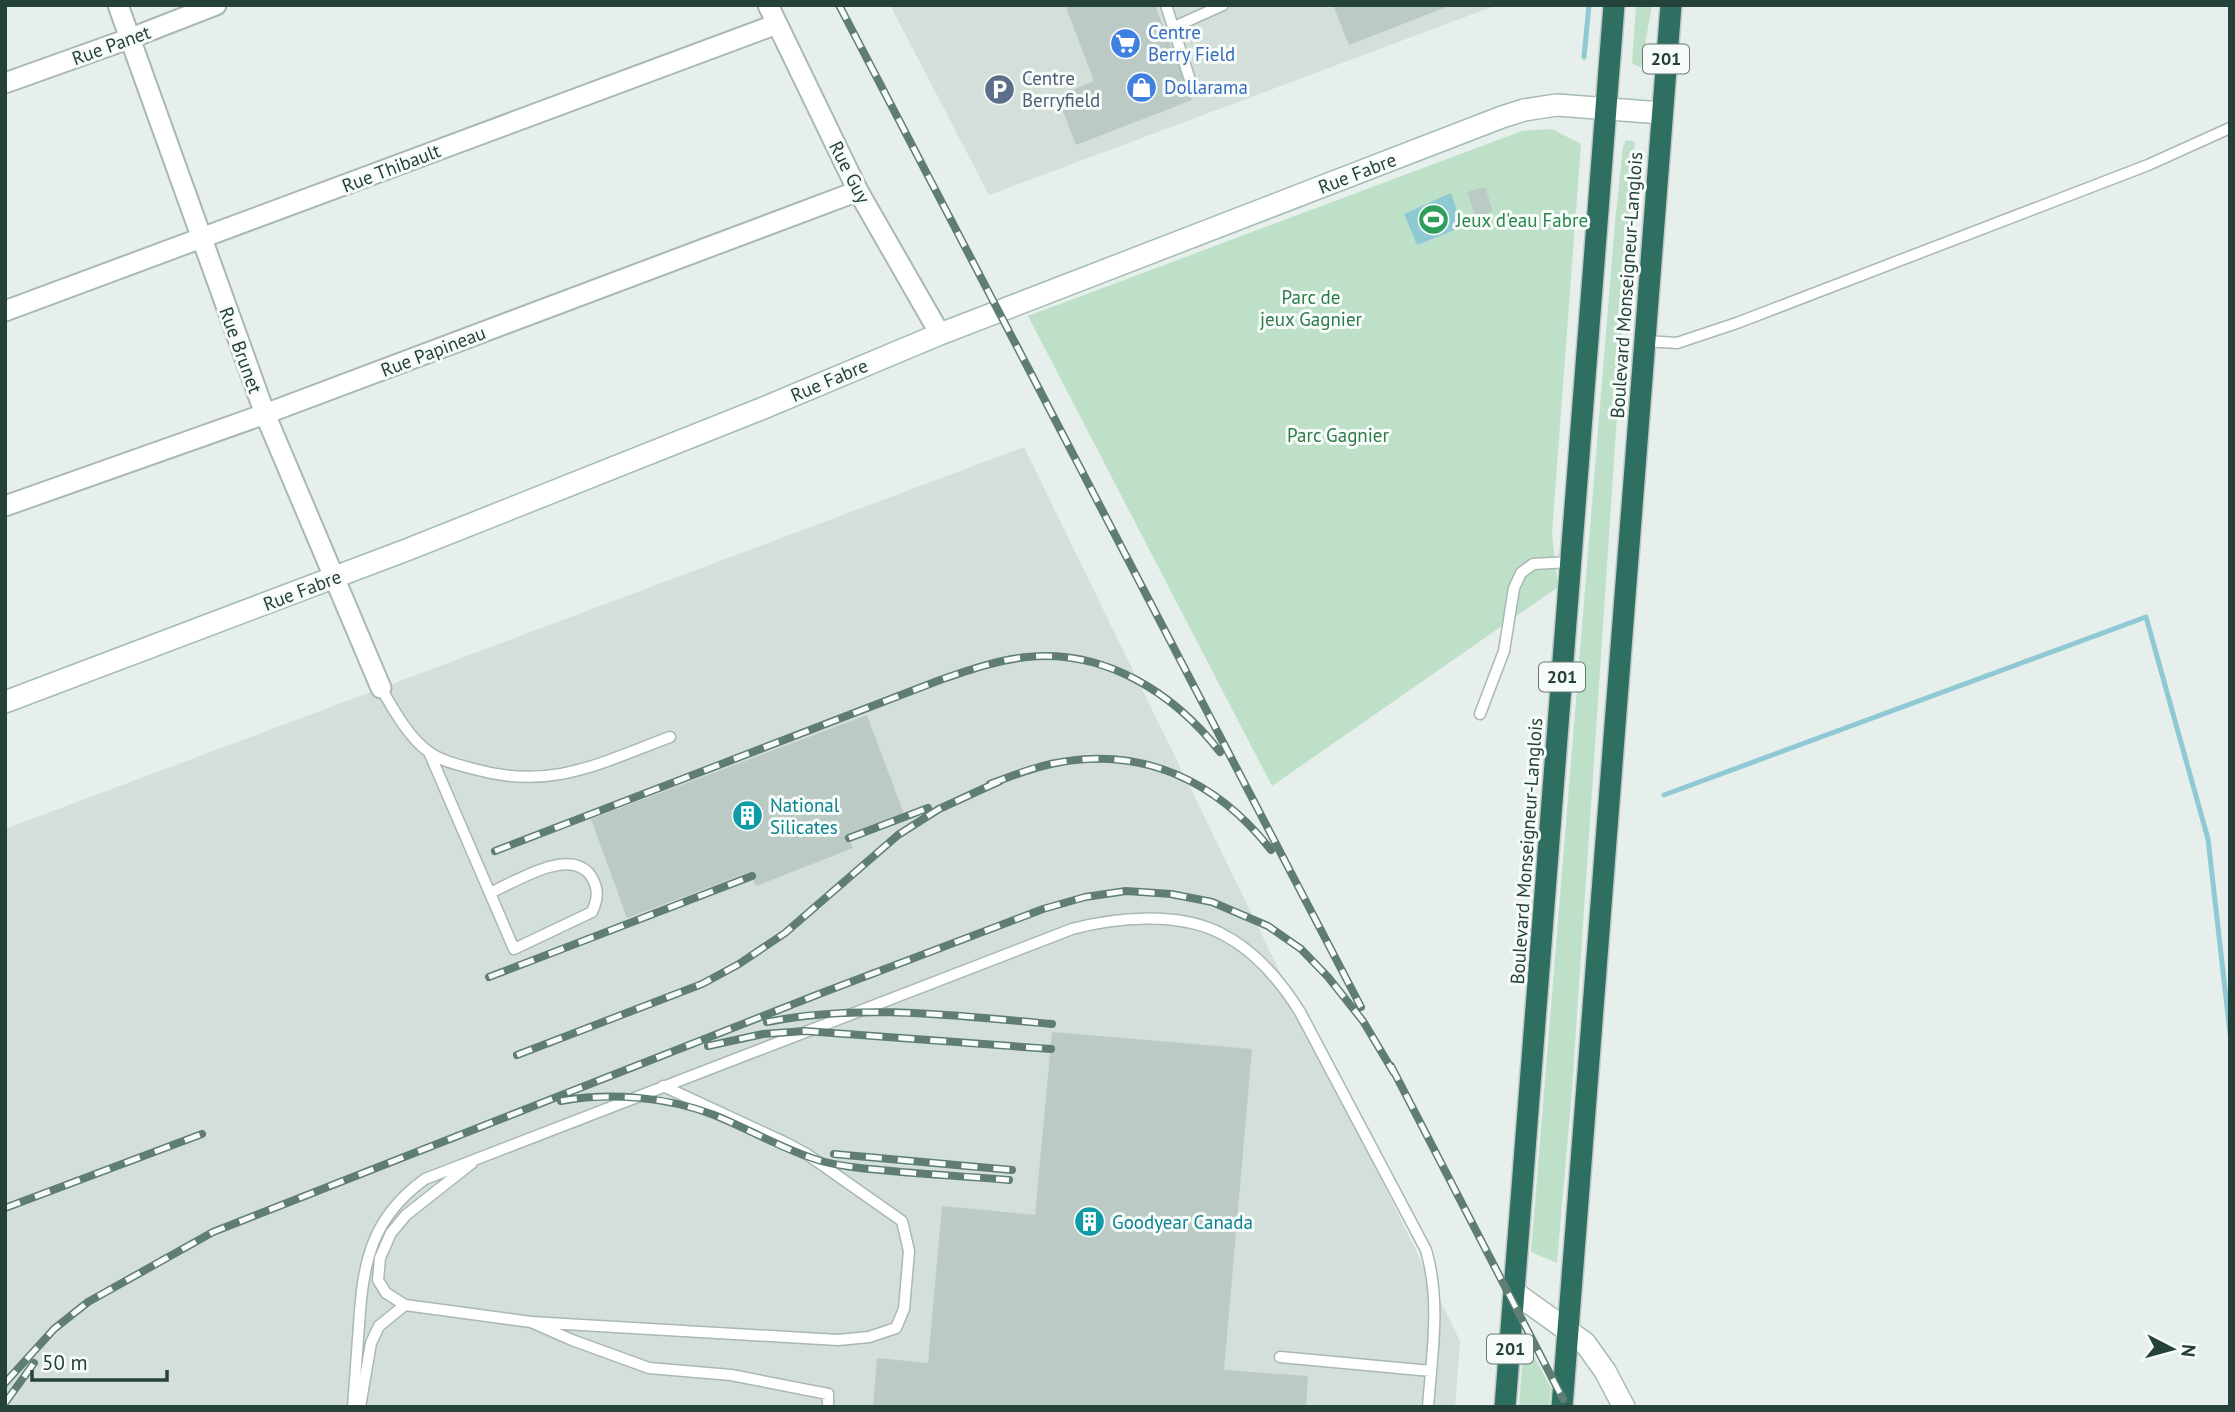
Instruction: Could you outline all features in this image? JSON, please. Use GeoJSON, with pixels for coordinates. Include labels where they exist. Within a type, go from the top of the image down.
{"type":"FeatureCollection","features":[{"type":"Feature","properties":{"kind":"highway","name":"Boulevard Monseigneur-Langlois"},"geometry":{"type":"LineString","coordinates":[[1505,1407],[1614,5]]}},
{"type":"Feature","properties":{"kind":"highway","name":"Boulevard Monseigneur-Langlois"},"geometry":{"type":"LineString","coordinates":[[1562,1407],[1671,5]]}},
{"type":"Feature","properties":{"kind":"street","name":"Rue Brunet"},"geometry":{"type":"LineString","coordinates":[[118,5],[265,414],[381,688]]}},
{"type":"Feature","properties":{"kind":"street","name":"Rue Panet"},"geometry":{"type":"LineString","coordinates":[[5,83],[216,5]]}},
{"type":"Feature","properties":{"kind":"street","name":"Rue Guy"},"geometry":{"type":"LineString","coordinates":[[768,5],[858,191],[940,334]]}},
{"type":"Feature","properties":{"kind":"street","name":"Rue Thibault"},"geometry":{"type":"LineString","coordinates":[[5,311],[777,24]]}},
{"type":"Feature","properties":{"kind":"street","name":"Rue Fabre"},"geometry":{"type":"LineString","coordinates":[[5,702],[335,578],[761,409],[940,334],[1502,117],[1524,110],[1557,105],[1662,113]]}},
{"type":"Feature","properties":{"kind":"street","name":"Rue Papineau"},"geometry":{"type":"LineString","coordinates":[[5,506],[265,414],[858,191]]}},
{"type":"Feature","properties":{"kind":"street"},"geometry":{"type":"LineString","coordinates":[[1514,1292],[1592,1351],[1624,1407]]}},
{"type":"Feature","properties":{"kind":"lane"},"geometry":{"type":"LineString","coordinates":[[1167,5],[1189,77]]}},
{"type":"Feature","properties":{"kind":"lane"},"geometry":{"type":"LineString","coordinates":[[1174,27],[1223,5]]}},
{"type":"Feature","properties":{"kind":"lane"},"geometry":{"type":"LineString","coordinates":[[1645,341],[1677,343],[1737,323],[2135,170],[2230,128]]}},
{"type":"Feature","properties":{"kind":"lane"},"geometry":{"type":"LineString","coordinates":[[1480,714],[1504,651],[1514,589],[1521,573],[1533,564],[1571,562]]}},
{"type":"Feature","properties":{"kind":"lane"},"geometry":{"type":"LineString","coordinates":[[381,688],[399,719],[429,752],[514,949],[592,912],[598,899],[595,883],[586,869],[572,864],[555,864],[490,892]]}},
{"type":"Feature","properties":{"kind":"lane"},"geometry":{"type":"LineString","coordinates":[[429,752],[455,764],[485,772],[546,778],[576,772],[670,737]]}},
{"type":"Feature","properties":{"kind":"lane"},"geometry":{"type":"LineString","coordinates":[[353,1407],[365,1264],[376,1232],[412,1188],[439,1172],[1072,929],[1091,923],[1131,918],[1177,921],[1219,932],[1254,957],[1284,987],[1426,1250],[1435,1286],[1428,1407]]}},
{"type":"Feature","properties":{"kind":"lane"},"geometry":{"type":"LineString","coordinates":[[481,1156],[406,1215],[391,1233],[380,1258],[378,1280],[386,1293],[405,1305],[531,1322],[838,1340],[869,1337],[896,1328],[904,1309],[909,1251],[902,1221],[808,1155],[780,1139],[663,1086]]}},
{"type":"Feature","properties":{"kind":"lane"},"geometry":{"type":"LineString","coordinates":[[360,1407],[370,1343],[379,1326],[405,1305]]}},
{"type":"Feature","properties":{"kind":"lane"},"geometry":{"type":"LineString","coordinates":[[531,1322],[649,1368],[731,1375],[828,1394],[828,1407]]}},
{"type":"Feature","properties":{"kind":"lane"},"geometry":{"type":"LineString","coordinates":[[1280,1357],[1431,1371]]}},
{"type":"Feature","properties":{"kind":"shaded area"},"geometry":{"type":"Polygon","coordinates":[[[890,5],[1497,5],[989,195],[890,5]]]}},
{"type":"Feature","properties":{"kind":"shaded area"},"geometry":{"type":"Polygon","coordinates":[[[1024,447],[1460,1341],[1455,1407],[5,1407],[5,829],[1024,447]]]}},
{"type":"Feature","properties":{"kind":"green space"},"geometry":{"type":"Polygon","coordinates":[[[1636,5],[1652,5],[1641,68],[1632,63],[1636,5]]]}},
{"type":"Feature","properties":{"kind":"green space","name":"Parc Gagnier"},"geometry":{"type":"Polygon","coordinates":[[[1552,129],[1581,144],[1552,533],[1558,587],[1272,786],[1028,316],[1522,131],[1552,129]]]}},
{"type":"Feature","properties":{"kind":"green space"},"geometry":{"type":"Polygon","coordinates":[[[1626,140],[1635,142],[1633,176],[1572,1090],[1557,1263],[1531,1252],[1615,222],[1623,146],[1626,140]]]}},
{"type":"Feature","properties":{"kind":"green space"},"geometry":{"type":"Polygon","coordinates":[[[1524,1338],[1551,1388],[1549,1407],[1519,1407],[1524,1338]]]}},
{"type":"Feature","properties":{"kind":"water","name":"Jeux d'eau Fabre"},"geometry":{"type":"Polygon","coordinates":[[[1451,193],[1462,227],[1417,245],[1404,214],[1451,193]]]}},
{"type":"Feature","properties":{"kind":"building","name":"Centre Berry Field"},"geometry":{"type":"Polygon","coordinates":[[[1065,5],[1155,5],[1192,100],[1076,145],[1057,96],[1094,81],[1065,5]]]}},
{"type":"Feature","properties":{"kind":"building"},"geometry":{"type":"Polygon","coordinates":[[[1333,5],[1449,5],[1449,6],[1349,45],[1333,5]]]}},
{"type":"Feature","properties":{"kind":"building"},"geometry":{"type":"Polygon","coordinates":[[[1485,187],[1493,211],[1476,218],[1467,192],[1485,187]]]}},
{"type":"Feature","properties":{"kind":"building","name":"National Silicates"},"geometry":{"type":"Polygon","coordinates":[[[867,715],[904,814],[848,835],[853,848],[756,886],[750,872],[627,918],[591,819],[867,715]]]}},
{"type":"Feature","properties":{"kind":"building","name":"Goodyear Canada"},"geometry":{"type":"Polygon","coordinates":[[[1052,1032],[1252,1049],[1224,1370],[1308,1376],[1306,1407],[873,1407],[877,1358],[928,1363],[942,1206],[1035,1215],[1052,1032]]]}},
{"type":"Feature","properties":{"kind":"waterway"},"geometry":{"type":"LineString","coordinates":[[1584,57],[1589,5]]}},
{"type":"Feature","properties":{"kind":"waterway"},"geometry":{"type":"LineString","coordinates":[[1664,795],[2146,617],[2208,839],[2230,1033]]}},
{"type":"Feature","properties":{"kind":"railway"},"geometry":{"type":"LineString","coordinates":[[839,5],[1361,1007]]}},
{"type":"Feature","properties":{"kind":"railway"},"geometry":{"type":"LineString","coordinates":[[495,851],[940,680],[1016,658],[1056,656],[1084,660],[1135,679],[1181,711],[1220,752]]}},
{"type":"Feature","properties":{"kind":"railway"},"geometry":{"type":"LineString","coordinates":[[990,784],[1039,767],[1088,759],[1149,765],[1203,788],[1227,805],[1271,850]]}},
{"type":"Feature","properties":{"kind":"railway"},"geometry":{"type":"LineString","coordinates":[[517,1055],[702,984],[739,964],[785,933],[898,835],[939,809],[1000,781]]}},
{"type":"Feature","properties":{"kind":"railway"},"geometry":{"type":"LineString","coordinates":[[849,838],[928,808]]}},
{"type":"Feature","properties":{"kind":"railway"},"geometry":{"type":"LineString","coordinates":[[489,977],[752,876]]}},
{"type":"Feature","properties":{"kind":"railway"},"geometry":{"type":"LineString","coordinates":[[5,1383],[54,1329],[88,1302],[213,1232],[819,994],[1043,909],[1085,897],[1126,891],[1171,894],[1212,902],[1268,926],[1301,949],[1328,977],[1363,1021],[1394,1073]]}},
{"type":"Feature","properties":{"kind":"railway"},"geometry":{"type":"LineString","coordinates":[[767,1022],[803,1016],[874,1012],[1052,1024]]}},
{"type":"Feature","properties":{"kind":"railway"},"geometry":{"type":"LineString","coordinates":[[708,1046],[763,1034],[805,1031],[1051,1049]]}},
{"type":"Feature","properties":{"kind":"railway"},"geometry":{"type":"LineString","coordinates":[[1391,1066],[1563,1399]]}},
{"type":"Feature","properties":{"kind":"railway"},"geometry":{"type":"LineString","coordinates":[[561,1101],[599,1097],[658,1100],[714,1115],[791,1150],[828,1163],[1009,1180]]}},
{"type":"Feature","properties":{"kind":"railway"},"geometry":{"type":"LineString","coordinates":[[5,1208],[202,1134]]}},
{"type":"Feature","properties":{"kind":"railway"},"geometry":{"type":"LineString","coordinates":[[834,1154],[1012,1170]]}},
{"type":"Feature","properties":{"kind":"railway"},"geometry":{"type":"LineString","coordinates":[[5,1403],[34,1363]]}},
{"type":"Feature","properties":{"kind":"place","name":"Centre Berry Field"},"geometry":{"type":"Point","coordinates":[1125,43]}},
{"type":"Feature","properties":{"kind":"place","name":"Dollarama"},"geometry":{"type":"Point","coordinates":[1141,87]}},
{"type":"Feature","properties":{"kind":"place","name":"Centre Berryfield"},"geometry":{"type":"Point","coordinates":[999,89]}},
{"type":"Feature","properties":{"kind":"place","name":"Jeux d'eau Fabre"},"geometry":{"type":"Point","coordinates":[1433,220]}},
{"type":"Feature","properties":{"kind":"place","name":"National Silicates"},"geometry":{"type":"Point","coordinates":[747,816]}},
{"type":"Feature","properties":{"kind":"place","name":"Goodyear Canada"},"geometry":{"type":"Point","coordinates":[1089,1222]}},
{"type":"Feature","properties":{"kind":"park label","name":"Parc de jeux Gagnier"},"geometry":{"type":"Point","coordinates":[1311,308]}}]}
